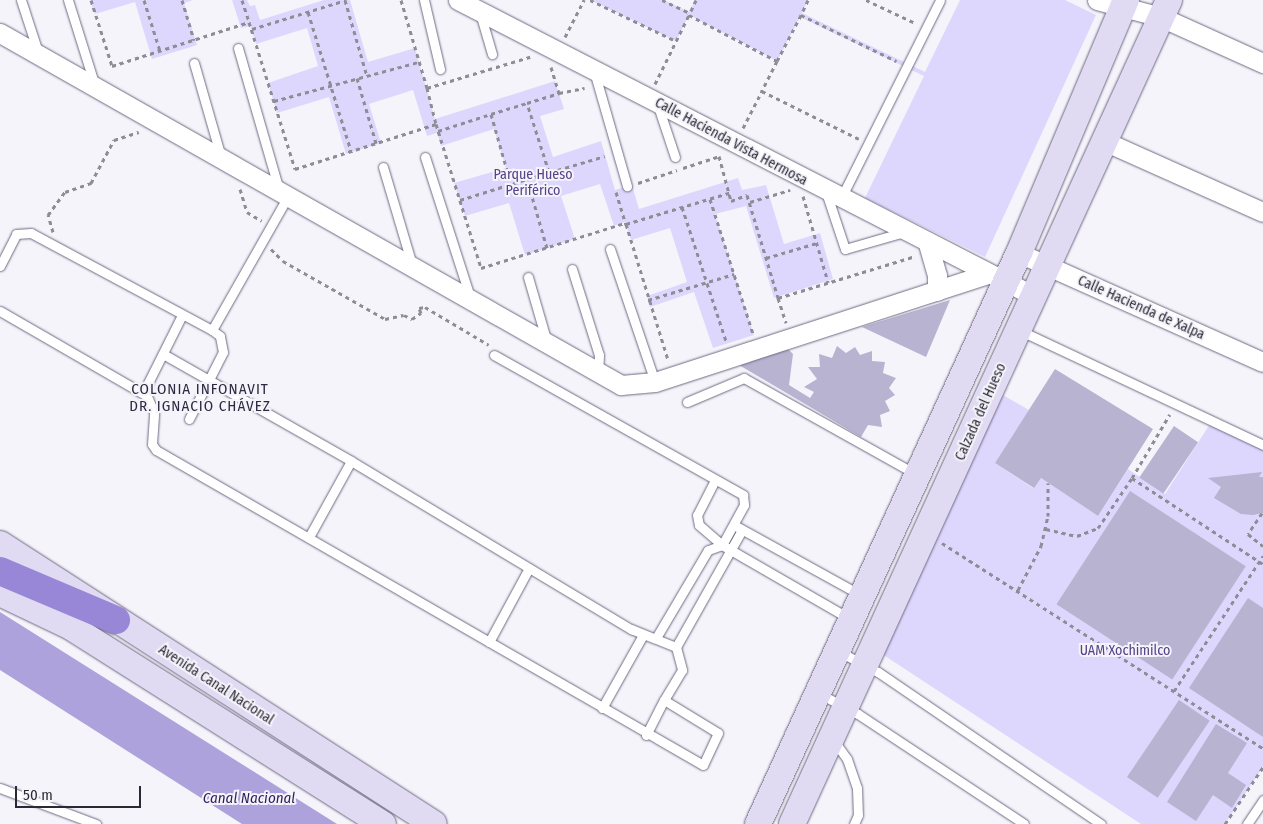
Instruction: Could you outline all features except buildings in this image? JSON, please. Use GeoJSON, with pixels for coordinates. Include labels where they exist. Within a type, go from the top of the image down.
{"type":"FeatureCollection","features":[{"type":"Feature","properties":{"kind":"highway"},"geometry":{"type":"LineString","coordinates":[[0,571],[116,620]]}},
{"type":"Feature","properties":{"kind":"main road"},"geometry":{"type":"LineString","coordinates":[[758,824],[919,475],[996,279],[1018,252],[1125,3]]}},
{"type":"Feature","properties":{"kind":"main road","name":"Calzada del Hueso"},"geometry":{"type":"LineString","coordinates":[[792,824],[848,707],[1165,8]]}},
{"type":"Feature","properties":{"kind":"main road","name":"Avenida Canal Nacional"},"geometry":{"type":"LineString","coordinates":[[0,544],[434,824]]}},
{"type":"Feature","properties":{"kind":"main road","name":"Avenida Canal Nacional"},"geometry":{"type":"LineString","coordinates":[[0,593],[72,627],[383,824]]}},
{"type":"Feature","properties":{"kind":"street","name":"Calle Hacienda Vista Hermosa"},"geometry":{"type":"LineString","coordinates":[[458,0],[594,71],[655,96],[836,191],[904,232],[925,249],[1034,296]]}},
{"type":"Feature","properties":{"kind":"street"},"geometry":{"type":"LineString","coordinates":[[1097,0],[1165,8],[1263,63]]}},
{"type":"Feature","properties":{"kind":"street"},"geometry":{"type":"LineString","coordinates":[[0,33],[222,162],[621,385],[655,382],[937,291],[996,279]]}},
{"type":"Feature","properties":{"kind":"street"},"geometry":{"type":"LineString","coordinates":[[1104,141],[1263,212]]}},
{"type":"Feature","properties":{"kind":"street"},"geometry":{"type":"LineString","coordinates":[[925,249],[937,276],[937,291]]}},
{"type":"Feature","properties":{"kind":"street","name":"Calle Hacienda de Xalpa"},"geometry":{"type":"LineString","coordinates":[[1018,252],[1263,362]]}},
{"type":"Feature","properties":{"kind":"lane"},"geometry":{"type":"LineString","coordinates":[[21,0],[39,56]]}},
{"type":"Feature","properties":{"kind":"lane"},"geometry":{"type":"LineString","coordinates":[[68,0],[96,88]]}},
{"type":"Feature","properties":{"kind":"lane"},"geometry":{"type":"LineString","coordinates":[[424,0],[440,69]]}},
{"type":"Feature","properties":{"kind":"lane"},"geometry":{"type":"LineString","coordinates":[[904,232],[845,249],[836,191],[868,144],[940,0]]}},
{"type":"Feature","properties":{"kind":"lane"},"geometry":{"type":"LineString","coordinates":[[479,11],[492,54]]}},
{"type":"Feature","properties":{"kind":"lane"},"geometry":{"type":"LineString","coordinates":[[212,330],[271,226],[283,196],[238,48]]}},
{"type":"Feature","properties":{"kind":"lane"},"geometry":{"type":"LineString","coordinates":[[194,63],[222,162]]}},
{"type":"Feature","properties":{"kind":"lane"},"geometry":{"type":"LineString","coordinates":[[594,71],[628,186]]}},
{"type":"Feature","properties":{"kind":"lane"},"geometry":{"type":"LineString","coordinates":[[655,96],[676,157]]}},
{"type":"Feature","properties":{"kind":"lane"},"geometry":{"type":"LineString","coordinates":[[425,157],[471,302]]}},
{"type":"Feature","properties":{"kind":"lane"},"geometry":{"type":"LineString","coordinates":[[383,166],[413,269]]}},
{"type":"Feature","properties":{"kind":"lane"},"geometry":{"type":"LineString","coordinates":[[0,266],[16,234],[31,234],[220,336],[224,352],[189,419]]}},
{"type":"Feature","properties":{"kind":"lane"},"geometry":{"type":"LineString","coordinates":[[610,249],[655,382]]}},
{"type":"Feature","properties":{"kind":"lane"},"geometry":{"type":"LineString","coordinates":[[572,269],[599,355],[598,373]]}},
{"type":"Feature","properties":{"kind":"lane"},"geometry":{"type":"LineString","coordinates":[[528,277],[548,345]]}},
{"type":"Feature","properties":{"kind":"lane"},"geometry":{"type":"LineString","coordinates":[[0,311],[146,396],[154,412],[152,444],[156,450],[309,537],[646,735],[703,765],[719,738],[713,728],[664,700]]}},
{"type":"Feature","properties":{"kind":"lane"},"geometry":{"type":"LineString","coordinates":[[146,396],[148,383],[182,315]]}},
{"type":"Feature","properties":{"kind":"lane"},"geometry":{"type":"LineString","coordinates":[[1019,330],[1175,406],[1263,445]]}},
{"type":"Feature","properties":{"kind":"lane"},"geometry":{"type":"LineString","coordinates":[[163,354],[351,461],[643,635],[656,638],[676,647]]}},
{"type":"Feature","properties":{"kind":"lane"},"geometry":{"type":"LineString","coordinates":[[494,355],[715,480],[745,500],[731,550],[676,647],[682,670],[646,735]]}},
{"type":"Feature","properties":{"kind":"lane"},"geometry":{"type":"LineString","coordinates":[[687,402],[744,378],[919,475]]}},
{"type":"Feature","properties":{"kind":"lane"},"geometry":{"type":"LineString","coordinates":[[309,537],[351,461]]}},
{"type":"Feature","properties":{"kind":"lane"},"geometry":{"type":"LineString","coordinates":[[715,480],[697,515],[700,525],[722,545],[852,621]]}},
{"type":"Feature","properties":{"kind":"lane"},"geometry":{"type":"LineString","coordinates":[[738,527],[863,597]]}},
{"type":"Feature","properties":{"kind":"lane"},"geometry":{"type":"LineString","coordinates":[[656,638],[708,550],[722,545],[738,527]]}},
{"type":"Feature","properties":{"kind":"lane"},"geometry":{"type":"LineString","coordinates":[[488,642],[528,568]]}},
{"type":"Feature","properties":{"kind":"lane"},"geometry":{"type":"LineString","coordinates":[[602,708],[643,635]]}},
{"type":"Feature","properties":{"kind":"lane"},"geometry":{"type":"LineString","coordinates":[[838,650],[867,665],[1101,824]]}},
{"type":"Feature","properties":{"kind":"lane"},"geometry":{"type":"LineString","coordinates":[[818,693],[848,707],[1024,824]]}},
{"type":"Feature","properties":{"kind":"lane"},"geometry":{"type":"LineString","coordinates":[[832,739],[846,759],[857,788],[858,815],[854,824]]}},
{"type":"Feature","properties":{"kind":"lane"},"geometry":{"type":"LineString","coordinates":[[0,788],[96,824]]}},
{"type":"Feature","properties":{"kind":"lane"},"geometry":{"type":"LineString","coordinates":[[1247,824],[1263,800]]}},
{"type":"Feature","properties":{"kind":"path"},"geometry":{"type":"LineString","coordinates":[[92,0],[112,66],[249,22]]}},
{"type":"Feature","properties":{"kind":"path"},"geometry":{"type":"LineString","coordinates":[[144,0],[160,51]]}},
{"type":"Feature","properties":{"kind":"path"},"geometry":{"type":"LineString","coordinates":[[182,0],[194,40]]}},
{"type":"Feature","properties":{"kind":"path"},"geometry":{"type":"LineString","coordinates":[[242,0],[295,169],[436,124]]}},
{"type":"Feature","properties":{"kind":"path"},"geometry":{"type":"LineString","coordinates":[[252,30],[346,0],[367,76]]}},
{"type":"Feature","properties":{"kind":"path"},"geometry":{"type":"LineString","coordinates":[[401,0],[438,131],[481,268],[729,193]]}},
{"type":"Feature","properties":{"kind":"path"},"geometry":{"type":"LineString","coordinates":[[562,42],[584,0]]}},
{"type":"Feature","properties":{"kind":"path"},"geometry":{"type":"LineString","coordinates":[[590,0],[676,41]]}},
{"type":"Feature","properties":{"kind":"path"},"geometry":{"type":"LineString","coordinates":[[662,0],[777,60]]}},
{"type":"Feature","properties":{"kind":"path"},"geometry":{"type":"LineString","coordinates":[[655,96],[676,41],[696,0]]}},
{"type":"Feature","properties":{"kind":"path"},"geometry":{"type":"LineString","coordinates":[[740,135],[808,0]]}},
{"type":"Feature","properties":{"kind":"path"},"geometry":{"type":"LineString","coordinates":[[866,0],[926,29]]}},
{"type":"Feature","properties":{"kind":"path"},"geometry":{"type":"LineString","coordinates":[[308,12],[351,151]]}},
{"type":"Feature","properties":{"kind":"path"},"geometry":{"type":"LineString","coordinates":[[800,15],[908,66]]}},
{"type":"Feature","properties":{"kind":"path"},"geometry":{"type":"LineString","coordinates":[[427,88],[537,55]]}},
{"type":"Feature","properties":{"kind":"path"},"geometry":{"type":"LineString","coordinates":[[549,59],[559,93]]}},
{"type":"Feature","properties":{"kind":"path"},"geometry":{"type":"LineString","coordinates":[[274,101],[419,62]]}},
{"type":"Feature","properties":{"kind":"path"},"geometry":{"type":"LineString","coordinates":[[357,78],[376,143]]}},
{"type":"Feature","properties":{"kind":"path"},"geometry":{"type":"LineString","coordinates":[[438,131],[584,86],[587,94]]}},
{"type":"Feature","properties":{"kind":"path"},"geometry":{"type":"LineString","coordinates":[[762,91],[868,144]]}},
{"type":"Feature","properties":{"kind":"path"},"geometry":{"type":"LineString","coordinates":[[527,103],[549,172]]}},
{"type":"Feature","properties":{"kind":"path"},"geometry":{"type":"LineString","coordinates":[[491,114],[511,184]]}},
{"type":"Feature","properties":{"kind":"path"},"geometry":{"type":"LineString","coordinates":[[50,244],[54,236],[48,215],[65,192],[91,183],[114,140],[139,132],[149,135]]}},
{"type":"Feature","properties":{"kind":"path"},"geometry":{"type":"LineString","coordinates":[[602,147],[608,164]]}},
{"type":"Feature","properties":{"kind":"path"},"geometry":{"type":"LineString","coordinates":[[460,200],[605,156]]}},
{"type":"Feature","properties":{"kind":"path"},"geometry":{"type":"LineString","coordinates":[[615,190],[719,156],[731,201],[747,195],[750,202],[786,324]]}},
{"type":"Feature","properties":{"kind":"path"},"geometry":{"type":"LineString","coordinates":[[526,179],[547,248]]}},
{"type":"Feature","properties":{"kind":"path"},"geometry":{"type":"LineString","coordinates":[[232,182],[248,191]]}},
{"type":"Feature","properties":{"kind":"path"},"geometry":{"type":"LineString","coordinates":[[613,182],[648,300],[669,362],[678,360]]}},
{"type":"Feature","properties":{"kind":"path"},"geometry":{"type":"LineString","coordinates":[[240,187],[247,212],[271,226]]}},
{"type":"Feature","properties":{"kind":"path"},"geometry":{"type":"LineString","coordinates":[[750,202],[800,187],[828,282]]}},
{"type":"Feature","properties":{"kind":"path"},"geometry":{"type":"LineString","coordinates":[[710,199],[754,335]]}},
{"type":"Feature","properties":{"kind":"path"},"geometry":{"type":"LineString","coordinates":[[682,207],[727,344]]}},
{"type":"Feature","properties":{"kind":"path"},"geometry":{"type":"LineString","coordinates":[[261,220],[264,215]]}},
{"type":"Feature","properties":{"kind":"path"},"geometry":{"type":"LineString","coordinates":[[261,243],[280,254],[283,260],[385,319],[404,315],[412,319],[421,313],[419,308],[425,307],[495,349],[494,355]]}},
{"type":"Feature","properties":{"kind":"path"},"geometry":{"type":"LineString","coordinates":[[766,258],[817,243]]}},
{"type":"Feature","properties":{"kind":"path"},"geometry":{"type":"LineString","coordinates":[[778,298],[925,249]]}},
{"type":"Feature","properties":{"kind":"path"},"geometry":{"type":"LineString","coordinates":[[648,300],[734,274]]}},
{"type":"Feature","properties":{"kind":"path"},"geometry":{"type":"LineString","coordinates":[[778,327],[795,322]]}},
{"type":"Feature","properties":{"kind":"path"},"geometry":{"type":"LineString","coordinates":[[745,338],[762,332]]}},
{"type":"Feature","properties":{"kind":"path"},"geometry":{"type":"LineString","coordinates":[[720,346],[736,341]]}},
{"type":"Feature","properties":{"kind":"path"},"geometry":{"type":"LineString","coordinates":[[1046,529],[1066,536],[1093,531],[1104,521],[1175,406]]}},
{"type":"Feature","properties":{"kind":"path"},"geometry":{"type":"LineString","coordinates":[[1132,478],[1261,563]]}},
{"type":"Feature","properties":{"kind":"path"},"geometry":{"type":"LineString","coordinates":[[1018,590],[1046,529],[1048,483]]}},
{"type":"Feature","properties":{"kind":"path"},"geometry":{"type":"LineString","coordinates":[[1262,513],[1248,534],[1263,546]]}},
{"type":"Feature","properties":{"kind":"path"},"geometry":{"type":"LineString","coordinates":[[935,539],[1018,590],[1262,747]]}},
{"type":"Feature","properties":{"kind":"path"},"geometry":{"type":"LineString","coordinates":[[1174,691],[1261,563],[1263,556]]}},
{"type":"Feature","properties":{"kind":"path"},"geometry":{"type":"LineString","coordinates":[[1225,824],[1263,767]]}},
{"type":"Feature","properties":{"kind":"green space"},"geometry":{"type":"Polygon","coordinates":[[[90,0],[193,0],[184,3],[197,45],[152,59],[135,2],[95,14],[90,0]]]}},
{"type":"Feature","properties":{"kind":"green space","name":"Parque Hueso Periférico"},"geometry":{"type":"Polygon","coordinates":[[[232,0],[247,0],[250,6],[255,5],[260,20],[324,0],[350,0],[368,62],[415,48],[435,119],[555,81],[564,109],[540,116],[553,157],[601,141],[615,190],[632,185],[639,209],[738,178],[742,190],[766,185],[784,244],[820,233],[833,279],[774,298],[746,206],[715,214],[754,335],[713,348],[694,292],[650,307],[647,296],[687,282],[670,228],[631,240],[625,222],[614,226],[600,184],[561,196],[575,239],[525,255],[509,203],[465,216],[454,183],[506,168],[494,129],[441,146],[437,133],[427,136],[413,90],[369,104],[381,143],[346,154],[329,97],[277,113],[268,83],[318,66],[307,28],[256,44],[250,26],[241,28],[232,0]]]}},
{"type":"Feature","properties":{"kind":"green space"},"geometry":{"type":"Polygon","coordinates":[[[590,0],[664,0],[689,12],[695,0],[808,0],[802,13],[925,72],[960,0],[1065,0],[1096,15],[985,257],[865,198],[924,76],[800,17],[777,61],[689,15],[676,41],[590,0]]]}},
{"type":"Feature","properties":{"kind":"green space","name":"UAM Xochimilco"},"geometry":{"type":"Polygon","coordinates":[[[1003,395],[1029,410],[995,463],[1033,488],[1041,478],[1098,516],[1128,469],[1165,494],[1210,424],[1263,448],[1263,767],[1225,824],[1141,824],[882,654],[1003,395]]]}},
{"type":"Feature","properties":{"kind":"water","name":"Canal Nacional"},"geometry":{"type":"Polygon","coordinates":[[[0,612],[337,824],[242,824],[0,670],[0,612]]]}},
{"type":"Feature","properties":{"kind":"district","name":"COLONIA INFONAVIT DR. IGNACIO CHÁVEZ"},"geometry":{"type":"Point","coordinates":[200,398]}}]}
